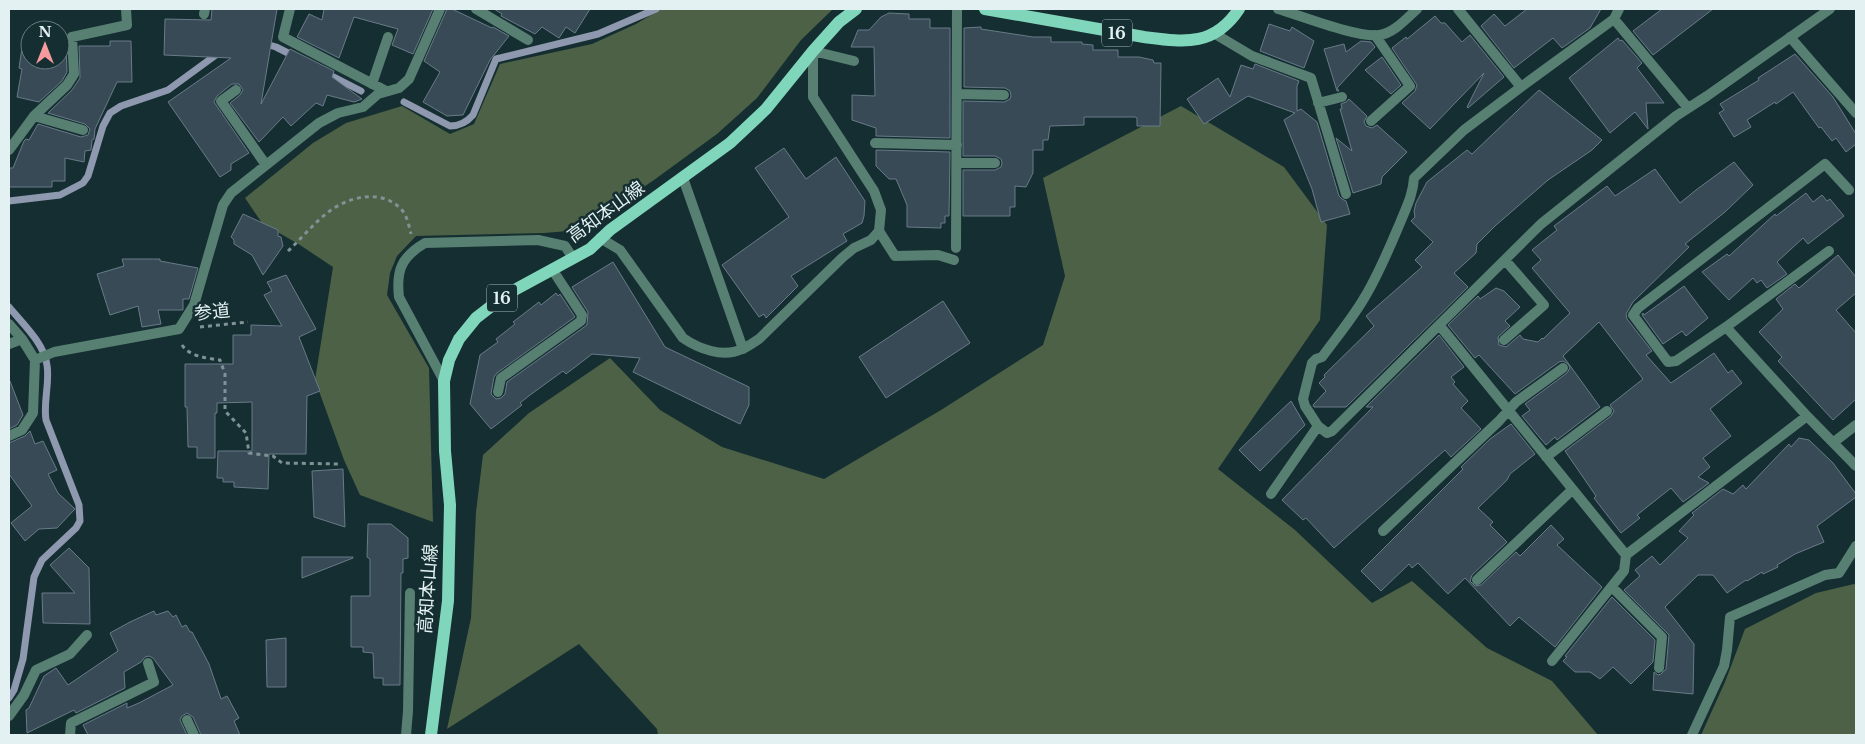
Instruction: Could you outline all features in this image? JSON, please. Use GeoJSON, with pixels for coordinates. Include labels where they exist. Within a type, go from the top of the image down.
{"type":"FeatureCollection","features":[{"type":"Feature","properties":{"kind":"main road","name":"高知本山線"},"geometry":{"type":"LineString","coordinates":[[431,735],[435,691],[448,601],[450,505],[445,451],[444,381],[449,360],[459,339],[476,318],[507,294],[590,249],[600,238],[683,178],[750,126],[839,22],[856,9]]}},
{"type":"Feature","properties":{"kind":"main road","name":"16"},"geometry":{"type":"LineString","coordinates":[[985,9],[1169,40],[1195,40],[1215,34],[1234,17],[1239,9]]}},
{"type":"Feature","properties":{"kind":"street"},"geometry":{"type":"LineString","coordinates":[[9,150],[34,116],[66,85],[74,74],[72,37],[127,25],[126,9]]}},
{"type":"Feature","properties":{"kind":"street"},"geometry":{"type":"LineString","coordinates":[[290,9],[283,37],[386,92]]}},
{"type":"Feature","properties":{"kind":"street"},"geometry":{"type":"LineString","coordinates":[[35,360],[54,352],[175,330],[194,305],[223,205],[230,192],[320,122],[338,112],[364,107],[378,94],[399,88],[409,79],[440,9]]}},
{"type":"Feature","properties":{"kind":"street"},"geometry":{"type":"LineString","coordinates":[[476,9],[528,40]]}},
{"type":"Feature","properties":{"kind":"street"},"geometry":{"type":"LineString","coordinates":[[956,248],[957,9]]}},
{"type":"Feature","properties":{"kind":"street"},"geometry":{"type":"LineString","coordinates":[[1278,9],[1363,35],[1380,36],[1395,28],[1417,9]]}},
{"type":"Feature","properties":{"kind":"street"},"geometry":{"type":"LineString","coordinates":[[1620,9],[1614,18],[1464,130],[1414,178],[1407,206],[1363,301],[1322,357],[1312,363],[1303,399],[1305,406],[1318,426],[1327,433],[1332,431],[1440,326],[1541,224],[1688,108],[1830,9]]}},
{"type":"Feature","properties":{"kind":"street"},"geometry":{"type":"LineString","coordinates":[[1463,10],[1521,87]]}},
{"type":"Feature","properties":{"kind":"street"},"geometry":{"type":"LineString","coordinates":[[1614,18],[1688,108]]}},
{"type":"Feature","properties":{"kind":"street"},"geometry":{"type":"LineString","coordinates":[[1215,34],[1252,56],[1311,78],[1346,194]]}},
{"type":"Feature","properties":{"kind":"street"},"geometry":{"type":"LineString","coordinates":[[1371,122],[1410,86],[1375,35]]}},
{"type":"Feature","properties":{"kind":"street"},"geometry":{"type":"LineString","coordinates":[[372,84],[388,37]]}},
{"type":"Feature","properties":{"kind":"street"},"geometry":{"type":"LineString","coordinates":[[1790,37],[1856,113]]}},
{"type":"Feature","properties":{"kind":"street"},"geometry":{"type":"LineString","coordinates":[[854,61],[813,51],[813,97],[874,191],[881,210],[879,231],[895,256],[938,255],[954,260]]}},
{"type":"Feature","properties":{"kind":"street"},"geometry":{"type":"LineString","coordinates":[[236,90],[221,102],[266,165]]}},
{"type":"Feature","properties":{"kind":"street"},"geometry":{"type":"LineString","coordinates":[[957,94],[1004,95]]}},
{"type":"Feature","properties":{"kind":"street"},"geometry":{"type":"LineString","coordinates":[[1318,103],[1342,97]]}},
{"type":"Feature","properties":{"kind":"street"},"geometry":{"type":"LineString","coordinates":[[34,116],[83,130]]}},
{"type":"Feature","properties":{"kind":"street"},"geometry":{"type":"LineString","coordinates":[[875,143],[957,145]]}},
{"type":"Feature","properties":{"kind":"street"},"geometry":{"type":"LineString","coordinates":[[957,162],[994,162]]}},
{"type":"Feature","properties":{"kind":"street"},"geometry":{"type":"LineString","coordinates":[[1829,251],[1726,327],[1676,361],[1668,362],[1633,315],[1638,308],[1825,164],[1849,190]]}},
{"type":"Feature","properties":{"kind":"street"},"geometry":{"type":"LineString","coordinates":[[683,178],[743,349]]}},
{"type":"Feature","properties":{"kind":"street"},"geometry":{"type":"LineString","coordinates":[[600,238],[620,250],[683,338],[695,346],[706,350],[732,353],[743,349],[759,339],[843,257],[854,248],[870,240],[879,231]]}},
{"type":"Feature","properties":{"kind":"street"},"geometry":{"type":"LineString","coordinates":[[444,381],[399,297],[397,284],[401,266],[411,251],[424,243],[538,240],[565,246],[573,258]]}},
{"type":"Feature","properties":{"kind":"street"},"geometry":{"type":"LineString","coordinates":[[1504,340],[1544,305],[1505,260]]}},
{"type":"Feature","properties":{"kind":"street"},"geometry":{"type":"LineString","coordinates":[[498,392],[501,378],[581,321],[582,315],[552,269]]}},
{"type":"Feature","properties":{"kind":"street"},"geometry":{"type":"LineString","coordinates":[[9,324],[22,339],[35,360],[33,413],[22,430],[9,436]]}},
{"type":"Feature","properties":{"kind":"street"},"geometry":{"type":"LineString","coordinates":[[1440,326],[1626,556]]}},
{"type":"Feature","properties":{"kind":"street"},"geometry":{"type":"LineString","coordinates":[[1726,327],[1807,416],[1856,466]]}},
{"type":"Feature","properties":{"kind":"street"},"geometry":{"type":"LineString","coordinates":[[9,344],[22,339]]}},
{"type":"Feature","properties":{"kind":"street"},"geometry":{"type":"LineString","coordinates":[[1383,531],[1508,412],[1516,402],[1563,368]]}},
{"type":"Feature","properties":{"kind":"street"},"geometry":{"type":"LineString","coordinates":[[1546,457],[1607,411]]}},
{"type":"Feature","properties":{"kind":"street"},"geometry":{"type":"LineString","coordinates":[[1552,661],[1624,571],[1626,556],[1807,416]]}},
{"type":"Feature","properties":{"kind":"street"},"geometry":{"type":"LineString","coordinates":[[1834,442],[1856,425]]}},
{"type":"Feature","properties":{"kind":"street"},"geometry":{"type":"LineString","coordinates":[[1271,494],[1318,426]]}},
{"type":"Feature","properties":{"kind":"street"},"geometry":{"type":"LineString","coordinates":[[1477,580],[1572,490]]}},
{"type":"Feature","properties":{"kind":"street"},"geometry":{"type":"LineString","coordinates":[[1692,735],[1724,666],[1730,616],[1825,575],[1839,573],[1856,546]]}},
{"type":"Feature","properties":{"kind":"street"},"geometry":{"type":"LineString","coordinates":[[1612,586],[1662,637],[1659,668]]}},
{"type":"Feature","properties":{"kind":"street"},"geometry":{"type":"LineString","coordinates":[[406,735],[410,593]]}},
{"type":"Feature","properties":{"kind":"street"},"geometry":{"type":"LineString","coordinates":[[9,716],[24,695],[36,670],[70,654],[87,635]]}},
{"type":"Feature","properties":{"kind":"street"},"geometry":{"type":"LineString","coordinates":[[70,735],[71,723],[154,682],[148,663]]}},
{"type":"Feature","properties":{"kind":"street"},"geometry":{"type":"LineString","coordinates":[[187,720],[194,735]]}},
{"type":"Feature","properties":{"kind":"path"},"geometry":{"type":"LineString","coordinates":[[288,251],[328,212],[360,197],[379,197],[402,209],[407,219],[415,249]]}},
{"type":"Feature","properties":{"kind":"path","name":"参道"},"geometry":{"type":"LineString","coordinates":[[175,330],[248,322]]}},
{"type":"Feature","properties":{"kind":"path"},"geometry":{"type":"LineString","coordinates":[[175,330],[185,350],[202,357],[220,360],[225,374],[225,411],[246,433],[249,453],[273,456],[282,462],[341,464]]}},
{"type":"Feature","properties":{"kind":"green space"},"geometry":{"type":"Polygon","coordinates":[[[661,9],[833,9],[801,40],[757,98],[717,134],[654,180],[580,230],[544,233],[416,236],[397,256],[390,273],[387,295],[429,368],[433,522],[360,495],[344,460],[315,380],[333,267],[262,223],[245,198],[313,143],[346,123],[402,106],[450,134],[474,124],[500,64],[592,44],[636,24],[661,9]]]}},
{"type":"Feature","properties":{"kind":"green space"},"geometry":{"type":"Polygon","coordinates":[[[1181,106],[1284,167],[1327,225],[1320,320],[1218,469],[1295,530],[1372,603],[1412,581],[1487,648],[1552,681],[1598,735],[658,735],[657,729],[579,644],[447,729],[471,618],[476,512],[483,455],[529,413],[610,358],[660,410],[722,447],[824,479],[941,410],[1043,345],[1065,276],[1043,178],[1181,106]]]}},
{"type":"Feature","properties":{"kind":"green space"},"geometry":{"type":"Polygon","coordinates":[[[1856,585],[1856,735],[1701,735],[1725,682],[1745,629],[1816,593],[1856,585]]]}},
{"type":"Feature","properties":{"kind":"building"},"geometry":{"type":"Polygon","coordinates":[[[212,9],[277,9],[261,104],[290,49],[334,71],[332,77],[362,99],[354,102],[327,95],[323,106],[316,103],[291,126],[283,117],[259,142],[230,103],[243,90],[239,84],[232,84],[217,96],[214,102],[249,153],[231,164],[231,170],[220,177],[168,102],[231,58],[164,55],[165,19],[211,20],[212,9]]]}},
{"type":"Feature","properties":{"kind":"building"},"geometry":{"type":"Polygon","coordinates":[[[324,9],[433,9],[413,54],[392,45],[398,29],[354,17],[339,58],[297,37],[309,14],[322,20],[324,9]]]}},
{"type":"Feature","properties":{"kind":"building"},"geometry":{"type":"Polygon","coordinates":[[[447,9],[452,9],[509,36],[490,60],[463,115],[447,116],[423,102],[440,72],[424,61],[447,9]]]}},
{"type":"Feature","properties":{"kind":"building"},"geometry":{"type":"Polygon","coordinates":[[[494,9],[590,9],[575,33],[566,27],[559,38],[542,27],[535,34],[501,16],[502,14],[494,9]]]}},
{"type":"Feature","properties":{"kind":"building"},"geometry":{"type":"Polygon","coordinates":[[[1527,9],[1601,9],[1590,28],[1562,48],[1553,38],[1514,68],[1481,26],[1494,14],[1505,26],[1527,9]]]}},
{"type":"Feature","properties":{"kind":"building"},"geometry":{"type":"Polygon","coordinates":[[[1662,9],[1713,9],[1653,55],[1633,31],[1662,9]]]}},
{"type":"Feature","properties":{"kind":"building"},"geometry":{"type":"Polygon","coordinates":[[[889,13],[909,14],[909,19],[930,19],[930,28],[950,28],[950,138],[876,136],[876,128],[852,120],[852,95],[875,96],[874,47],[851,47],[858,30],[869,30],[881,17],[889,13]]]}},
{"type":"Feature","properties":{"kind":"building"},"geometry":{"type":"Polygon","coordinates":[[[1435,16],[1441,23],[1445,23],[1462,42],[1470,35],[1504,77],[1468,108],[1484,73],[1430,129],[1402,103],[1415,91],[1417,85],[1392,48],[1406,37],[1407,39],[1435,16]]]}},
{"type":"Feature","properties":{"kind":"building"},"geometry":{"type":"Polygon","coordinates":[[[1269,24],[1290,31],[1292,27],[1314,41],[1304,68],[1260,51],[1269,24]]]}},
{"type":"Feature","properties":{"kind":"building"},"geometry":{"type":"Polygon","coordinates":[[[981,27],[981,29],[1033,37],[1051,37],[1051,42],[1082,42],[1082,44],[1093,45],[1093,50],[1118,50],[1118,57],[1139,57],[1153,60],[1154,63],[1161,63],[1160,126],[1137,126],[1137,118],[1135,117],[1084,117],[1084,125],[1050,126],[1048,140],[1043,140],[1043,150],[1033,150],[1033,173],[1026,187],[1015,186],[1015,207],[1010,207],[1010,216],[963,216],[963,170],[995,170],[1001,167],[1002,163],[1001,159],[995,156],[963,156],[963,101],[1004,102],[1010,99],[1011,96],[1010,91],[1005,88],[964,87],[964,28],[981,27]]]}},
{"type":"Feature","properties":{"kind":"building"},"geometry":{"type":"Polygon","coordinates":[[[1618,38],[1620,41],[1622,40],[1642,63],[1637,68],[1664,103],[1646,103],[1648,129],[1635,112],[1610,133],[1569,78],[1618,38]]]}},
{"type":"Feature","properties":{"kind":"building"},"geometry":{"type":"Polygon","coordinates":[[[110,41],[131,41],[132,82],[117,82],[95,129],[91,150],[85,151],[84,162],[65,158],[65,181],[52,181],[52,187],[9,187],[9,168],[13,168],[24,141],[26,139],[29,140],[38,124],[81,137],[88,135],[90,129],[85,124],[48,113],[72,90],[80,78],[79,46],[110,46],[110,41]]]}},
{"type":"Feature","properties":{"kind":"building"},"geometry":{"type":"Polygon","coordinates":[[[1361,41],[1371,42],[1375,47],[1337,88],[1339,91],[1337,91],[1324,49],[1344,44],[1346,52],[1361,41]]]}},
{"type":"Feature","properties":{"kind":"building"},"geometry":{"type":"Polygon","coordinates":[[[1795,54],[1833,97],[1856,134],[1856,144],[1846,152],[1836,138],[1832,141],[1821,127],[1819,128],[1793,92],[1747,120],[1751,127],[1734,137],[1719,113],[1724,110],[1720,104],[1759,80],[1758,78],[1795,54]]]}},
{"type":"Feature","properties":{"kind":"building"},"geometry":{"type":"Polygon","coordinates":[[[1382,57],[1401,85],[1391,94],[1365,70],[1382,57]]]}},
{"type":"Feature","properties":{"kind":"building"},"geometry":{"type":"Polygon","coordinates":[[[1255,64],[1299,81],[1297,86],[1297,111],[1301,109],[1317,122],[1339,196],[1346,201],[1350,214],[1321,222],[1312,189],[1284,120],[1295,113],[1248,96],[1204,124],[1187,99],[1218,78],[1230,97],[1241,65],[1253,69],[1255,64]]]}},
{"type":"Feature","properties":{"kind":"building"},"geometry":{"type":"Polygon","coordinates":[[[22,70],[67,70],[62,81],[39,102],[17,97],[22,70]]]}},
{"type":"Feature","properties":{"kind":"building"},"geometry":{"type":"Polygon","coordinates":[[[1539,90],[1602,140],[1592,150],[1548,180],[1477,244],[1476,253],[1454,273],[1468,287],[1346,407],[1314,407],[1313,405],[1326,391],[1319,383],[1325,377],[1324,375],[1374,326],[1366,316],[1422,267],[1415,260],[1433,242],[1411,221],[1415,217],[1416,203],[1427,182],[1467,150],[1472,154],[1539,90]]]}},
{"type":"Feature","properties":{"kind":"building"},"geometry":{"type":"Polygon","coordinates":[[[1349,99],[1367,116],[1364,122],[1366,126],[1372,128],[1377,125],[1407,152],[1382,177],[1381,184],[1353,193],[1336,138],[1352,151],[1340,109],[1342,109],[1341,104],[1349,99]]]}},
{"type":"Feature","properties":{"kind":"building"},"geometry":{"type":"Polygon","coordinates":[[[784,148],[806,179],[836,157],[865,201],[864,216],[862,223],[843,234],[847,241],[791,276],[798,286],[766,318],[764,314],[759,317],[722,265],[789,217],[755,168],[784,148]]]}},
{"type":"Feature","properties":{"kind":"building"},"geometry":{"type":"Polygon","coordinates":[[[876,150],[950,152],[949,216],[945,216],[945,223],[941,223],[941,228],[907,227],[907,205],[896,179],[889,179],[876,166],[876,150]]]}},
{"type":"Feature","properties":{"kind":"building"},"geometry":{"type":"Polygon","coordinates":[[[1734,162],[1753,185],[1725,212],[1685,244],[1689,247],[1633,302],[1626,314],[1627,319],[1652,351],[1646,355],[1671,383],[1714,353],[1728,373],[1732,370],[1742,383],[1710,409],[1731,436],[1703,458],[1710,467],[1698,477],[1709,483],[1683,502],[1671,488],[1637,515],[1640,518],[1621,533],[1594,498],[1596,496],[1565,451],[1611,416],[1614,411],[1610,405],[1643,379],[1599,322],[1563,356],[1600,407],[1557,440],[1555,437],[1546,445],[1522,416],[1530,410],[1525,404],[1567,373],[1570,368],[1568,364],[1563,361],[1559,362],[1515,394],[1479,355],[1475,358],[1448,325],[1478,296],[1480,299],[1496,288],[1504,291],[1520,307],[1505,321],[1510,326],[1498,337],[1499,345],[1506,347],[1520,335],[1523,339],[1538,342],[1570,313],[1532,268],[1541,260],[1532,250],[1557,230],[1554,226],[1607,186],[1615,196],[1655,169],[1680,203],[1734,162]]]}},
{"type":"Feature","properties":{"kind":"building"},"geometry":{"type":"Polygon","coordinates":[[[1806,193],[1813,202],[1822,195],[1827,201],[1830,199],[1844,216],[1808,244],[1803,238],[1777,262],[1787,274],[1767,288],[1761,280],[1757,283],[1753,278],[1729,300],[1702,272],[1727,254],[1729,256],[1775,214],[1776,216],[1806,193]]]}},
{"type":"Feature","properties":{"kind":"building"},"geometry":{"type":"Polygon","coordinates":[[[243,214],[278,230],[278,236],[281,237],[283,246],[263,275],[252,255],[234,244],[234,240],[231,237],[243,214]]]}},
{"type":"Feature","properties":{"kind":"building"},"geometry":{"type":"Polygon","coordinates":[[[1838,255],[1856,277],[1856,293],[1836,310],[1856,333],[1856,399],[1833,420],[1778,361],[1782,357],[1759,332],[1783,309],[1776,299],[1795,284],[1799,288],[1838,255]]]}},
{"type":"Feature","properties":{"kind":"building"},"geometry":{"type":"Polygon","coordinates":[[[122,259],[160,259],[160,261],[198,268],[189,299],[183,299],[183,310],[158,310],[161,324],[142,327],[138,306],[110,315],[97,274],[124,266],[122,259]]]}},
{"type":"Feature","properties":{"kind":"building"},"geometry":{"type":"Polygon","coordinates":[[[613,262],[665,347],[749,387],[749,405],[740,424],[633,372],[640,358],[592,354],[566,374],[563,371],[530,395],[520,403],[522,405],[491,429],[470,404],[480,355],[498,342],[496,339],[515,324],[513,322],[539,302],[541,305],[556,293],[558,296],[560,294],[575,317],[497,373],[494,377],[491,394],[496,399],[501,398],[505,394],[507,382],[587,325],[588,312],[572,287],[613,262]]]}},
{"type":"Feature","properties":{"kind":"building"},"geometry":{"type":"Polygon","coordinates":[[[286,275],[316,329],[299,337],[320,391],[307,396],[306,454],[269,454],[268,489],[234,487],[234,482],[223,482],[223,478],[217,478],[218,451],[252,451],[252,402],[217,403],[217,413],[215,413],[215,458],[197,458],[197,447],[188,447],[187,407],[185,407],[185,364],[233,364],[233,335],[251,335],[251,325],[282,326],[264,295],[272,291],[267,282],[286,275]]]}},
{"type":"Feature","properties":{"kind":"building"},"geometry":{"type":"Polygon","coordinates":[[[1684,286],[1708,318],[1686,336],[1682,331],[1663,344],[1642,315],[1684,286]]]}},
{"type":"Feature","properties":{"kind":"building"},"geometry":{"type":"Polygon","coordinates":[[[943,301],[970,343],[886,398],[859,357],[943,301]]]}},
{"type":"Feature","properties":{"kind":"building"},"geometry":{"type":"Polygon","coordinates":[[[1439,335],[1464,367],[1451,377],[1455,382],[1453,384],[1468,401],[1461,408],[1481,429],[1451,457],[1445,450],[1334,548],[1306,518],[1303,520],[1282,500],[1373,407],[1366,407],[1439,335]]]}},
{"type":"Feature","properties":{"kind":"building"},"geometry":{"type":"Polygon","coordinates":[[[9,381],[23,415],[17,425],[9,429],[9,381]]]}},
{"type":"Feature","properties":{"kind":"building"},"geometry":{"type":"Polygon","coordinates":[[[1291,401],[1305,425],[1260,471],[1239,450],[1291,401]]]}},
{"type":"Feature","properties":{"kind":"building"},"geometry":{"type":"Polygon","coordinates":[[[1511,424],[1535,454],[1510,474],[1507,480],[1478,508],[1493,522],[1490,525],[1507,542],[1472,575],[1470,581],[1475,586],[1481,585],[1516,552],[1520,556],[1551,525],[1564,539],[1557,545],[1602,587],[1555,647],[1519,617],[1510,626],[1465,578],[1448,594],[1418,563],[1412,568],[1409,564],[1381,591],[1361,571],[1463,469],[1461,467],[1490,439],[1511,424]]]}},
{"type":"Feature","properties":{"kind":"building"},"geometry":{"type":"Polygon","coordinates":[[[30,431],[35,444],[43,441],[57,470],[48,474],[58,493],[75,509],[57,528],[39,529],[25,541],[11,523],[32,506],[9,474],[9,443],[25,436],[30,431]]]}},
{"type":"Feature","properties":{"kind":"building"},"geometry":{"type":"Polygon","coordinates":[[[1799,438],[1809,440],[1833,463],[1856,494],[1856,497],[1817,526],[1824,542],[1795,554],[1777,565],[1778,567],[1746,580],[1727,593],[1713,575],[1698,575],[1665,607],[1694,644],[1693,694],[1653,690],[1654,672],[1658,675],[1666,669],[1669,635],[1624,590],[1640,576],[1635,570],[1652,556],[1660,565],[1688,538],[1679,531],[1694,515],[1692,513],[1723,489],[1733,494],[1743,485],[1746,489],[1789,444],[1791,447],[1799,438]]]}},
{"type":"Feature","properties":{"kind":"building"},"geometry":{"type":"Polygon","coordinates":[[[343,469],[345,527],[314,517],[312,471],[343,469]]]}},
{"type":"Feature","properties":{"kind":"building"},"geometry":{"type":"Polygon","coordinates":[[[368,524],[391,524],[408,538],[408,558],[403,559],[403,573],[401,573],[400,685],[383,685],[383,678],[374,678],[373,653],[363,652],[363,647],[351,647],[351,596],[370,596],[370,559],[367,557],[368,524]]]}},
{"type":"Feature","properties":{"kind":"building"},"geometry":{"type":"Polygon","coordinates":[[[69,548],[89,568],[90,624],[43,623],[42,593],[75,593],[50,565],[69,548]]]}},
{"type":"Feature","properties":{"kind":"building"},"geometry":{"type":"Polygon","coordinates":[[[302,557],[353,557],[353,558],[302,578],[302,557]]]}},
{"type":"Feature","properties":{"kind":"building"},"geometry":{"type":"Polygon","coordinates":[[[1612,597],[1655,640],[1653,662],[1631,684],[1613,667],[1600,679],[1590,672],[1575,672],[1563,661],[1612,597]]]}},
{"type":"Feature","properties":{"kind":"building"},"geometry":{"type":"Polygon","coordinates":[[[154,611],[156,615],[168,611],[173,617],[176,615],[182,627],[186,625],[190,632],[192,632],[209,664],[221,699],[227,696],[239,718],[234,721],[240,735],[201,735],[193,717],[187,713],[180,720],[187,735],[88,735],[83,725],[127,703],[127,708],[139,703],[173,685],[153,658],[149,656],[124,672],[125,688],[76,713],[74,710],[27,733],[26,710],[29,708],[44,676],[56,668],[68,685],[118,651],[110,633],[154,611]]]}},
{"type":"Feature","properties":{"kind":"building"},"geometry":{"type":"Polygon","coordinates":[[[286,638],[286,687],[267,687],[266,640],[286,638]]]}},
{"type":"Feature","properties":{"kind":"waterway"},"geometry":{"type":"LineString","coordinates":[[404,102],[450,126],[460,124],[473,115],[496,59],[598,34],[656,9]]}},
{"type":"Feature","properties":{"kind":"waterway"},"geometry":{"type":"LineString","coordinates":[[263,43],[294,56]]}},
{"type":"Feature","properties":{"kind":"waterway"},"geometry":{"type":"LineString","coordinates":[[9,201],[60,195],[83,183],[88,176],[103,126],[110,113],[121,106],[168,90],[220,52]]}},
{"type":"Feature","properties":{"kind":"waterway"},"geometry":{"type":"LineString","coordinates":[[324,72],[361,91]]}},
{"type":"Feature","properties":{"kind":"waterway"},"geometry":{"type":"LineString","coordinates":[[9,307],[32,334],[45,357],[48,372],[45,406],[46,420],[79,505],[80,521],[76,528],[42,560],[34,577],[23,659],[14,690],[9,698]]}}]}
